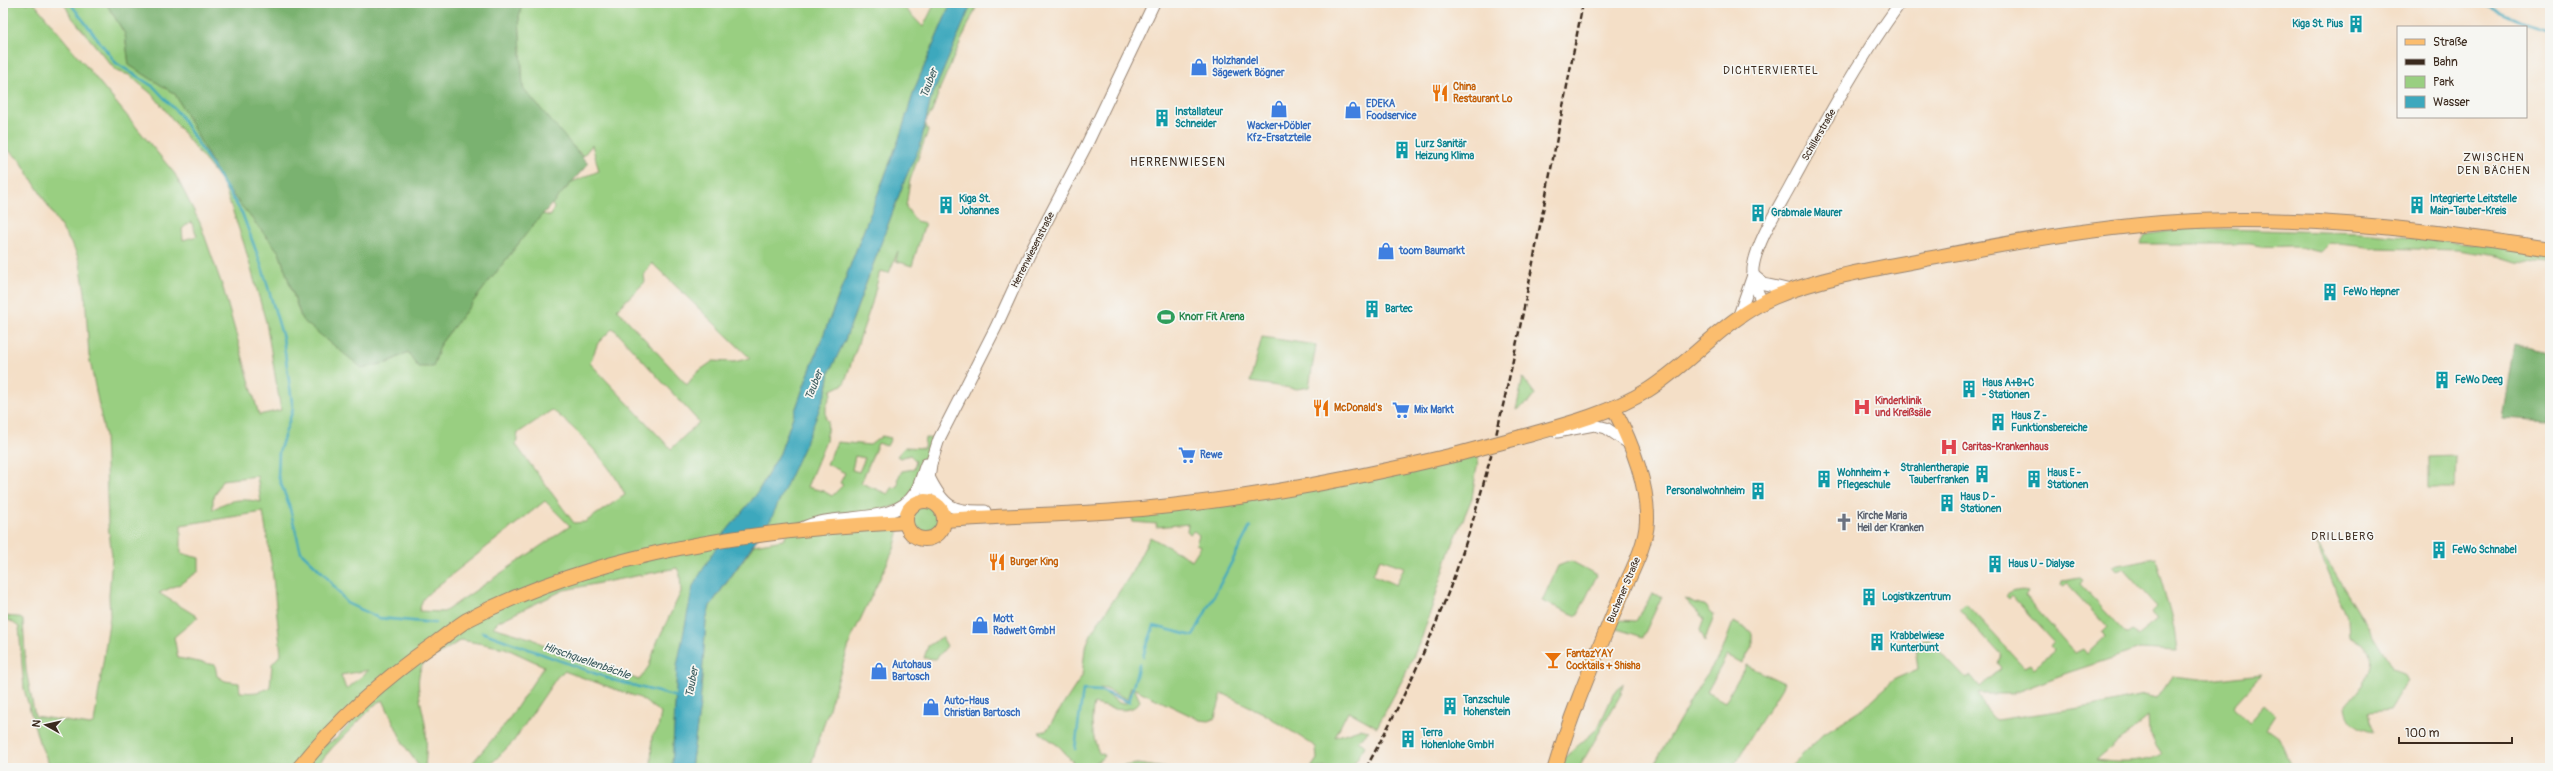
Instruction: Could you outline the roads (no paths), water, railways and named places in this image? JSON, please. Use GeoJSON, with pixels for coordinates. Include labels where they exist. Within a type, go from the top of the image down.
{"type":"FeatureCollection","features":[{"type":"Feature","properties":{"kind":"main road"},"geometry":{"type":"LineString","coordinates":[[945,520],[1021,514],[1141,509],[1237,497],[1363,475],[1458,454],[1526,436],[1614,409],[1648,389],[1738,318],[1763,303],[1816,282],[2078,231],[2163,223],[2285,221],[2425,231],[2550,248]]}},
{"type":"Feature","properties":{"kind":"main road"},"geometry":{"type":"LineString","coordinates":[[1628,442],[1624,426],[1626,415],[1648,389]]}},
{"type":"Feature","properties":{"kind":"main road","name":"Buchener Straße"},"geometry":{"type":"LineString","coordinates":[[1555,768],[1587,680],[1640,552],[1647,523],[1647,499],[1640,471],[1614,409]]}},
{"type":"Feature","properties":{"kind":"main road"},"geometry":{"type":"LineString","coordinates":[[926,500],[941,508],[945,520],[938,534],[928,539],[916,537],[908,528],[906,522],[911,507],[926,500]]}},
{"type":"Feature","properties":{"kind":"main road"},"geometry":{"type":"LineString","coordinates":[[300,768],[323,739],[373,690],[407,662],[466,621],[564,579],[640,558],[696,546],[794,530],[859,524],[906,522]]}},
{"type":"Feature","properties":{"kind":"street","name":"Herrenwiesenstraße"},"geometry":{"type":"LineString","coordinates":[[926,500],[929,477],[939,439],[996,327],[1029,255],[1086,146],[1154,3]]}},
{"type":"Feature","properties":{"kind":"street","name":"Schillerstraße"},"geometry":{"type":"LineString","coordinates":[[1738,318],[1753,275],[1761,245],[1779,207],[1831,114],[1884,25],[1900,3]]}},
{"type":"Feature","properties":{"kind":"street"},"geometry":{"type":"LineString","coordinates":[[1753,275],[1777,288],[1793,291]]}},
{"type":"Feature","properties":{"kind":"street","name":"Schillerstraße"},"geometry":{"type":"LineString","coordinates":[[1753,275],[1757,291],[1763,303]]}},
{"type":"Feature","properties":{"kind":"street"},"geometry":{"type":"LineString","coordinates":[[1526,436],[1594,425],[1606,428],[1628,442]]}},
{"type":"Feature","properties":{"kind":"street"},"geometry":{"type":"LineString","coordinates":[[794,530],[815,521],[879,515],[893,511],[914,494],[928,460],[939,439]]}},
{"type":"Feature","properties":{"kind":"street"},"geometry":{"type":"LineString","coordinates":[[929,477],[942,500],[958,511],[1011,510],[1021,514]]}},
{"type":"Feature","properties":{"kind":"water","name":"Tauber"},"geometry":{"type":"Polygon","coordinates":[[[951,3],[972,3],[931,99],[920,146],[905,179],[845,340],[830,371],[827,389],[813,426],[771,519],[710,606],[706,621],[700,705],[691,768],[672,768],[677,666],[693,586],[724,534],[756,495],[780,453],[805,383],[899,139],[915,88],[951,3]]]}},
{"type":"Feature","properties":{"kind":"waterway"},"geometry":{"type":"LineString","coordinates":[[70,3],[116,63],[154,87],[180,115],[242,213],[262,267],[283,338],[293,409],[279,452],[278,476],[289,505],[301,552],[325,575],[347,603],[379,618],[435,623]]}},
{"type":"Feature","properties":{"kind":"waterway"},"geometry":{"type":"LineString","coordinates":[[2479,3],[2520,21],[2550,30]]}},
{"type":"Feature","properties":{"kind":"waterway"},"geometry":{"type":"LineString","coordinates":[[1143,656],[1154,626],[1193,636],[1250,527]]}},
{"type":"Feature","properties":{"kind":"waterway","name":"Hirschquellenbächle"},"geometry":{"type":"LineString","coordinates":[[482,632],[613,680],[677,697]]}},
{"type":"Feature","properties":{"kind":"waterway"},"geometry":{"type":"LineString","coordinates":[[1075,749],[1083,690],[1102,691],[1129,702],[1139,664]]}},
{"type":"Feature","properties":{"kind":"railway"},"geometry":{"type":"LineString","coordinates":[[1366,768],[1393,717],[1429,640],[1460,560],[1481,492],[1499,423],[1522,318],[1583,3]]}},
{"type":"Feature","properties":{"kind":"place","name":"Kiga St. Pius"},"geometry":{"type":"Point","coordinates":[2356,24]}},
{"type":"Feature","properties":{"kind":"place","name":"Holzhandel Sägewerk Bögner"},"geometry":{"type":"Point","coordinates":[1199,67]}},
{"type":"Feature","properties":{"kind":"place","name":"China Restaurant Lo"},"geometry":{"type":"Point","coordinates":[1440,93]}},
{"type":"Feature","properties":{"kind":"place","name":"Wacker+Döbler Kfz-Ersatzteile"},"geometry":{"type":"Point","coordinates":[1279,109]}},
{"type":"Feature","properties":{"kind":"place","name":"EDEKA Foodservice"},"geometry":{"type":"Point","coordinates":[1353,110]}},
{"type":"Feature","properties":{"kind":"place","name":"Installateur Schneider"},"geometry":{"type":"Point","coordinates":[1162,118]}},
{"type":"Feature","properties":{"kind":"place","name":"Lurz Sanitär Heizung Klima"},"geometry":{"type":"Point","coordinates":[1402,150]}},
{"type":"Feature","properties":{"kind":"place","name":"Kiga St. Johannes"},"geometry":{"type":"Point","coordinates":[946,205]}},
{"type":"Feature","properties":{"kind":"place","name":"Integrierte Leitstelle Main-Tauber-Kreis"},"geometry":{"type":"Point","coordinates":[2417,205]}},
{"type":"Feature","properties":{"kind":"place","name":"Grabmale Maurer"},"geometry":{"type":"Point","coordinates":[1758,213]}},
{"type":"Feature","properties":{"kind":"place","name":"toom Baumarkt"},"geometry":{"type":"Point","coordinates":[1386,251]}},
{"type":"Feature","properties":{"kind":"place","name":"FeWo Hepner"},"geometry":{"type":"Point","coordinates":[2330,292]}},
{"type":"Feature","properties":{"kind":"place","name":"Bartec"},"geometry":{"type":"Point","coordinates":[1372,309]}},
{"type":"Feature","properties":{"kind":"place","name":"Knorr Fit Arena"},"geometry":{"type":"Point","coordinates":[1166,317]}},
{"type":"Feature","properties":{"kind":"place","name":"FeWo Deeg"},"geometry":{"type":"Point","coordinates":[2442,380]}},
{"type":"Feature","properties":{"kind":"place","name":"Haus A+B+C - Stationen"},"geometry":{"type":"Point","coordinates":[1969,389]}},
{"type":"Feature","properties":{"kind":"place","name":"Kinderklinik und Kreißsäle"},"geometry":{"type":"Point","coordinates":[1862,407]}},
{"type":"Feature","properties":{"kind":"place","name":"McDonald's"},"geometry":{"type":"Point","coordinates":[1321,408]}},
{"type":"Feature","properties":{"kind":"place","name":"Mix Markt"},"geometry":{"type":"Point","coordinates":[1401,410]}},
{"type":"Feature","properties":{"kind":"place","name":"Haus Z - Funktionsbereiche"},"geometry":{"type":"Point","coordinates":[1998,422]}},
{"type":"Feature","properties":{"kind":"place","name":"Caritas-Krankenhaus"},"geometry":{"type":"Point","coordinates":[1949,447]}},
{"type":"Feature","properties":{"kind":"place","name":"Rewe"},"geometry":{"type":"Point","coordinates":[1187,455]}},
{"type":"Feature","properties":{"kind":"place","name":"Strahlentherapie Tauberfranken"},"geometry":{"type":"Point","coordinates":[1982,474]}},
{"type":"Feature","properties":{"kind":"place","name":"Wohnheim + Pflegeschule"},"geometry":{"type":"Point","coordinates":[1824,479]}},
{"type":"Feature","properties":{"kind":"place","name":"Haus E - Stationen"},"geometry":{"type":"Point","coordinates":[2034,479]}},
{"type":"Feature","properties":{"kind":"place","name":"Personalwohnheim"},"geometry":{"type":"Point","coordinates":[1758,491]}},
{"type":"Feature","properties":{"kind":"place","name":"Haus D - Stationen"},"geometry":{"type":"Point","coordinates":[1947,503]}},
{"type":"Feature","properties":{"kind":"place","name":"Kirche Maria Heil der Kranken"},"geometry":{"type":"Point","coordinates":[1844,522]}},
{"type":"Feature","properties":{"kind":"place","name":"FeWo Schnabel"},"geometry":{"type":"Point","coordinates":[2439,550]}},
{"type":"Feature","properties":{"kind":"place","name":"Burger King"},"geometry":{"type":"Point","coordinates":[997,562]}},
{"type":"Feature","properties":{"kind":"place","name":"Haus U - Dialyse"},"geometry":{"type":"Point","coordinates":[1995,564]}},
{"type":"Feature","properties":{"kind":"place","name":"Logistikzentrum"},"geometry":{"type":"Point","coordinates":[1869,597]}},
{"type":"Feature","properties":{"kind":"place","name":"Mott Radwelt GmbH"},"geometry":{"type":"Point","coordinates":[980,625]}},
{"type":"Feature","properties":{"kind":"place","name":"Krabbelwiese Kunterbunt"},"geometry":{"type":"Point","coordinates":[1877,642]}},
{"type":"Feature","properties":{"kind":"place","name":"FantazYAY Cocktails + Shisha"},"geometry":{"type":"Point","coordinates":[1553,660]}},
{"type":"Feature","properties":{"kind":"place","name":"Autohaus Bartosch"},"geometry":{"type":"Point","coordinates":[879,671]}},
{"type":"Feature","properties":{"kind":"place","name":"Tanzschule Hohenstein"},"geometry":{"type":"Point","coordinates":[1450,706]}},
{"type":"Feature","properties":{"kind":"place","name":"Auto-Haus Christian Bartosch"},"geometry":{"type":"Point","coordinates":[931,707]}},
{"type":"Feature","properties":{"kind":"place","name":"Terra Hohenlohe GmbH"},"geometry":{"type":"Point","coordinates":[1408,739]}},
{"type":"Feature","properties":{"kind":"district","name":"DICHTERVIERTEL"},"geometry":{"type":"Point","coordinates":[1771,70]}},
{"type":"Feature","properties":{"kind":"district","name":"HERRENWIESEN"},"geometry":{"type":"Point","coordinates":[1178,162]}},
{"type":"Feature","properties":{"kind":"district","name":"ZWISCHEN DEN BÄCHEN"},"geometry":{"type":"Point","coordinates":[2494,163]}},
{"type":"Feature","properties":{"kind":"district","name":"DRILLBERG"},"geometry":{"type":"Point","coordinates":[2343,536]}}]}
